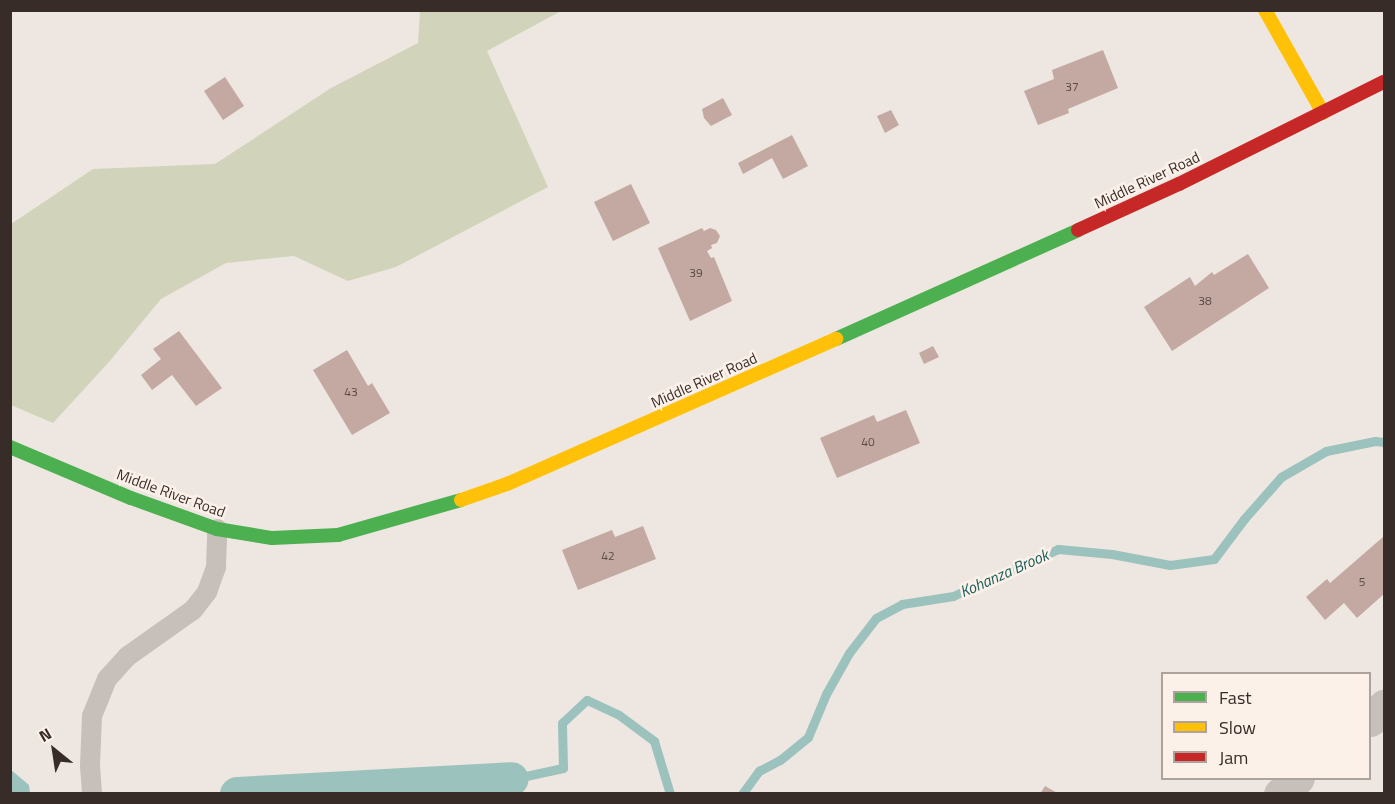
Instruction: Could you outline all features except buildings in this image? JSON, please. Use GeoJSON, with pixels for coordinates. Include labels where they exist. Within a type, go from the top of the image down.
{"type":"FeatureCollection","features":[{"type":"Feature","properties":{"kind":"main road"},"geometry":{"type":"LineString","coordinates":[[1265,10],[1323,113]]}},
{"type":"Feature","properties":{"kind":"main road","name":"Middle River Road"},"geometry":{"type":"LineString","coordinates":[[10,447],[131,498],[217,529],[272,538],[338,536],[422,513],[507,484],[699,401],[1179,184],[1384,82]]}},
{"type":"Feature","properties":{"kind":"street"},"geometry":{"type":"LineString","coordinates":[[1371,719],[1384,706]]}},
{"type":"Feature","properties":{"kind":"street"},"geometry":{"type":"LineString","coordinates":[[1280,794],[1296,780]]}},
{"type":"Feature","properties":{"kind":"lane"},"geometry":{"type":"LineString","coordinates":[[92,794],[90,766],[92,716],[107,679],[128,656],[193,610],[207,592],[216,567],[217,529]]}},
{"type":"Feature","properties":{"kind":"green space"},"geometry":{"type":"Polygon","coordinates":[[[420,11],[561,11],[487,51],[548,187],[396,267],[348,281],[294,256],[226,263],[161,299],[109,362],[53,423],[11,405],[11,224],[93,169],[215,164],[331,88],[418,43],[420,11]]]}},
{"type":"Feature","properties":{"kind":"water"},"geometry":{"type":"Polygon","coordinates":[[[10,769],[29,785],[30,793],[11,793],[10,769]]]}},
{"type":"Feature","properties":{"kind":"waterway","name":"Kohanza Brook"},"geometry":{"type":"LineString","coordinates":[[742,794],[759,771],[780,760],[808,737],[826,694],[849,653],[876,618],[902,604],[953,596],[1058,549],[1112,554],[1170,565],[1214,559],[1244,519],[1281,477],[1326,451],[1375,441],[1384,442]]}},
{"type":"Feature","properties":{"kind":"waterway","name":"Kohanza Brook"},"geometry":{"type":"LineString","coordinates":[[512,779],[563,768],[562,723],[587,700],[619,715],[654,741],[670,794]]}},
{"type":"Feature","properties":{"kind":"waterway","name":"Kohanza Brook"},"geometry":{"type":"LineString","coordinates":[[237,794],[512,779]]}},
{"type":"Feature","properties":{"kind":"traffic: fast"},"geometry":{"type":"LineString","coordinates":[[836,339],[1078,230]]}},
{"type":"Feature","properties":{"kind":"traffic: fast"},"geometry":{"type":"LineString","coordinates":[[10,447],[131,498],[217,529],[272,538],[338,535],[461,500]]}},
{"type":"Feature","properties":{"kind":"traffic: slow"},"geometry":{"type":"LineString","coordinates":[[1265,10],[1323,113]]}},
{"type":"Feature","properties":{"kind":"traffic: slow"},"geometry":{"type":"LineString","coordinates":[[461,500],[507,484],[836,339]]}},
{"type":"Feature","properties":{"kind":"traffic: jam"},"geometry":{"type":"LineString","coordinates":[[1078,230],[1179,184],[1384,82]]}}]}
